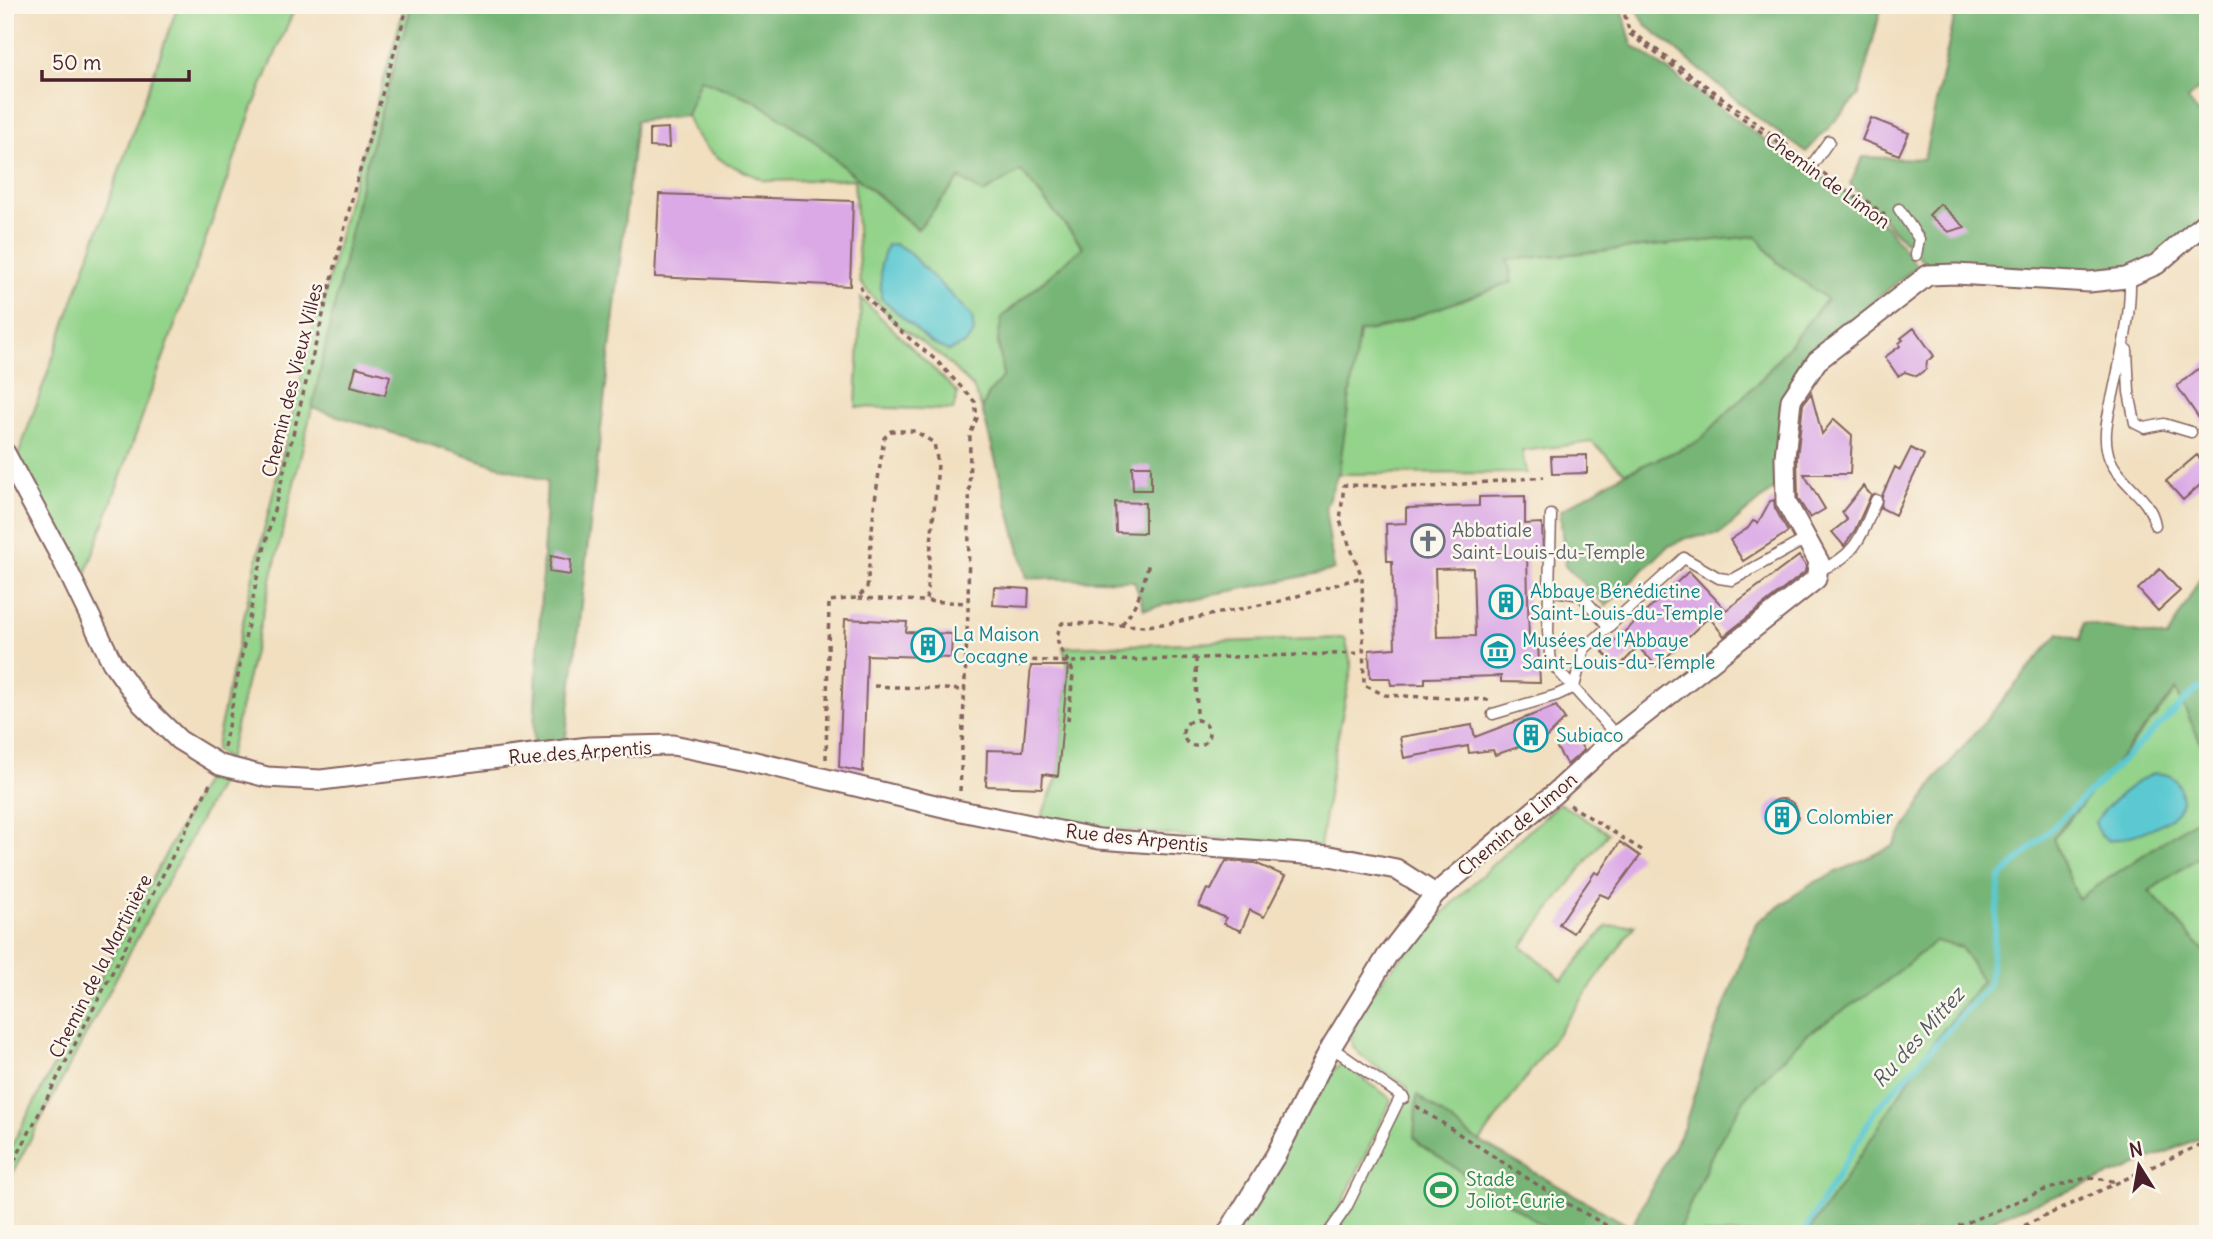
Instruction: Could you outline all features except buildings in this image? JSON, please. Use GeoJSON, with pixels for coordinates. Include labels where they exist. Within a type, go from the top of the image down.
{"type":"FeatureCollection","features":[{"type":"Feature","properties":{"kind":"street"},"geometry":{"type":"LineString","coordinates":[[1818,570],[1819,562],[1786,502],[1785,457],[1791,400],[1817,361],[1928,275],[1956,274],[2089,282],[2130,276],[2157,264],[2208,220]]}},
{"type":"Feature","properties":{"kind":"street","name":"Rue des Arpentis"},"geometry":{"type":"LineString","coordinates":[[5,453],[63,561],[112,662],[142,704],[179,740],[220,765],[267,777],[321,780],[589,747],[673,745],[956,810],[1099,839],[1330,856],[1396,869],[1436,894]]}},
{"type":"Feature","properties":{"kind":"street","name":"Chemin de Limon"},"geometry":{"type":"LineString","coordinates":[[1227,1234],[1276,1155],[1331,1047],[1387,956],[1436,894],[1554,794],[1617,736],[1816,579],[1818,570]]}},
{"type":"Feature","properties":{"kind":"lane"},"geometry":{"type":"LineString","coordinates":[[1813,164],[1829,141]]}},
{"type":"Feature","properties":{"kind":"lane"},"geometry":{"type":"LineString","coordinates":[[1899,209],[1919,239],[1916,255]]}},
{"type":"Feature","properties":{"kind":"lane"},"geometry":{"type":"LineString","coordinates":[[2130,276],[2126,336],[2107,424],[2107,451],[2117,470],[2150,507],[2155,525]]}},
{"type":"Feature","properties":{"kind":"lane"},"geometry":{"type":"LineString","coordinates":[[2126,336],[2129,392],[2135,423],[2145,428],[2165,424],[2191,432]]}},
{"type":"Feature","properties":{"kind":"lane"},"geometry":{"type":"LineString","coordinates":[[1818,570],[1836,564],[1859,541],[1875,500]]}},
{"type":"Feature","properties":{"kind":"lane"},"geometry":{"type":"LineString","coordinates":[[1551,515],[1548,590],[1551,663],[1617,736]]}},
{"type":"Feature","properties":{"kind":"lane"},"geometry":{"type":"LineString","coordinates":[[1574,687],[1584,649],[1684,558],[1719,578],[1732,580],[1806,539]]}},
{"type":"Feature","properties":{"kind":"lane"},"geometry":{"type":"LineString","coordinates":[[1548,590],[1581,595],[1609,627]]}},
{"type":"Feature","properties":{"kind":"lane"},"geometry":{"type":"LineString","coordinates":[[1493,714],[1557,695],[1574,687]]}},
{"type":"Feature","properties":{"kind":"lane"},"geometry":{"type":"LineString","coordinates":[[1328,1234],[1346,1208],[1403,1097],[1331,1047]]}},
{"type":"Feature","properties":{"kind":"path","name":"Chemin des Vieux Villes"},"geometry":{"type":"LineString","coordinates":[[220,765],[257,578],[354,191],[408,5]]}},
{"type":"Feature","properties":{"kind":"path","name":"Chemin de Limon"},"geometry":{"type":"LineString","coordinates":[[1623,5],[1630,34],[1764,134],[1813,164],[1898,230],[1916,255]]}},
{"type":"Feature","properties":{"kind":"path"},"geometry":{"type":"LineString","coordinates":[[1813,164],[1893,224]]}},
{"type":"Feature","properties":{"kind":"path"},"geometry":{"type":"LineString","coordinates":[[860,286],[864,295],[892,324],[937,361],[975,402],[977,418],[970,435],[966,664],[960,792],[956,810]]}},
{"type":"Feature","properties":{"kind":"path"},"geometry":{"type":"LineString","coordinates":[[856,598],[867,589],[874,507],[884,438],[891,431],[915,431],[934,443],[938,464],[926,601]]}},
{"type":"Feature","properties":{"kind":"path"},"geometry":{"type":"LineString","coordinates":[[1493,714],[1490,700],[1385,695],[1364,685],[1362,577],[1340,521],[1344,485],[1431,487],[1544,477]]}},
{"type":"Feature","properties":{"kind":"path"},"geometry":{"type":"LineString","coordinates":[[1122,624],[1133,611],[1141,594],[1149,562]]}},
{"type":"Feature","properties":{"kind":"path"},"geometry":{"type":"LineString","coordinates":[[1068,721],[1073,675],[1069,662],[1059,648],[1058,629],[1062,623],[1147,626],[1170,623],[1280,601],[1362,577]]}},
{"type":"Feature","properties":{"kind":"path"},"geometry":{"type":"LineString","coordinates":[[822,778],[826,755],[829,601],[856,598],[968,603]]}},
{"type":"Feature","properties":{"kind":"path"},"geometry":{"type":"LineString","coordinates":[[966,664],[1022,666],[1025,660],[1069,662],[1362,653]]}},
{"type":"Feature","properties":{"kind":"path"},"geometry":{"type":"LineString","coordinates":[[1196,658],[1196,719]]}},
{"type":"Feature","properties":{"kind":"path"},"geometry":{"type":"LineString","coordinates":[[874,686],[965,690]]}},
{"type":"Feature","properties":{"kind":"path"},"geometry":{"type":"LineString","coordinates":[[1196,719],[1203,721],[1209,731],[1205,743],[1193,746],[1184,738],[1183,732],[1187,723],[1196,719]]}},
{"type":"Feature","properties":{"kind":"path","name":"Chemin de la Martinière"},"geometry":{"type":"LineString","coordinates":[[5,1179],[220,765]]}},
{"type":"Feature","properties":{"kind":"path"},"geometry":{"type":"LineString","coordinates":[[1554,794],[1645,852]]}},
{"type":"Feature","properties":{"kind":"path"},"geometry":{"type":"LineString","coordinates":[[1403,1097],[1561,1200],[1622,1234]]}},
{"type":"Feature","properties":{"kind":"path"},"geometry":{"type":"LineString","coordinates":[[2006,1234],[2208,1141]]}},
{"type":"Feature","properties":{"kind":"path"},"geometry":{"type":"LineString","coordinates":[[1940,1234],[2042,1191],[2089,1177],[2120,1182]]}},
{"type":"Feature","properties":{"kind":"green space"},"geometry":{"type":"Polygon","coordinates":[[[178,5],[296,5],[253,107],[83,582],[17,459],[178,5]]]}},
{"type":"Feature","properties":{"kind":"green space"},"geometry":{"type":"Polygon","coordinates":[[[405,5],[412,5],[364,171],[312,408],[228,760],[215,750],[253,576],[314,324],[323,304],[345,213],[405,5]]]}},
{"type":"Feature","properties":{"kind":"green space"},"geometry":{"type":"Polygon","coordinates":[[[412,5],[1621,5],[1632,45],[1768,142],[1844,191],[1888,228],[1917,266],[1809,354],[1781,404],[1776,487],[1720,534],[1686,538],[1667,547],[1606,606],[1565,566],[1560,511],[1625,473],[1698,442],[1764,376],[1827,299],[1777,262],[1756,236],[1508,260],[1512,282],[1386,327],[1359,332],[1339,471],[1325,508],[1334,570],[1144,609],[1134,581],[1027,578],[982,409],[988,395],[1003,376],[998,340],[1002,317],[1083,247],[1021,171],[983,193],[960,178],[918,229],[804,133],[754,100],[700,79],[686,115],[636,121],[565,745],[533,747],[547,481],[312,408],[364,171],[412,5]]]}},
{"type":"Feature","properties":{"kind":"green space"},"geometry":{"type":"Polygon","coordinates":[[[1634,5],[1882,5],[1859,95],[1806,152],[1763,122],[1646,25],[1634,5]]]}},
{"type":"Feature","properties":{"kind":"green space"},"geometry":{"type":"Polygon","coordinates":[[[1957,5],[2208,5],[2208,81],[2188,99],[2208,129],[2208,220],[2126,278],[2014,268],[1926,264],[1850,184],[1863,157],[1924,159],[1957,5]]]}},
{"type":"Feature","properties":{"kind":"green space"},"geometry":{"type":"Polygon","coordinates":[[[700,79],[754,100],[804,133],[917,229],[960,178],[983,193],[1021,170],[1083,247],[1002,317],[998,340],[1003,376],[988,395],[982,409],[973,387],[943,358],[895,323],[860,282],[854,179],[765,181],[724,162],[707,149],[692,129],[686,115],[700,79]]]}},
{"type":"Feature","properties":{"kind":"green space"},"geometry":{"type":"Polygon","coordinates":[[[1756,236],[1777,262],[1828,298],[1764,376],[1698,442],[1625,473],[1592,442],[1522,451],[1526,473],[1338,474],[1359,332],[1386,327],[1511,282],[1507,260],[1756,236]]]}},
{"type":"Feature","properties":{"kind":"green space"},"geometry":{"type":"Polygon","coordinates":[[[861,298],[958,393],[953,410],[856,407],[861,298]]]}},
{"type":"Feature","properties":{"kind":"green space"},"geometry":{"type":"Polygon","coordinates":[[[2208,564],[2208,758],[2176,690],[2053,839],[2078,899],[2200,817],[2208,834],[2208,851],[2149,891],[2208,955],[2208,1134],[2125,1170],[2001,1216],[1970,1234],[1807,1234],[1929,1048],[1982,981],[1961,947],[1935,941],[1883,984],[1806,1035],[1747,1095],[1714,1150],[1677,1234],[1556,1234],[1422,1146],[1414,1137],[1417,1095],[1472,1137],[1631,1227],[1684,1127],[1709,1047],[1756,923],[1809,885],[1893,846],[1937,778],[2059,633],[2080,640],[2083,623],[2167,638],[2208,564]]]}},
{"type":"Feature","properties":{"kind":"green space"},"geometry":{"type":"Polygon","coordinates":[[[1345,638],[1352,667],[1335,750],[1320,847],[1092,828],[1041,818],[1058,776],[1068,666],[1063,647],[1345,638]]]}},
{"type":"Feature","properties":{"kind":"green space"},"geometry":{"type":"Polygon","coordinates":[[[2177,690],[2208,758],[2208,834],[2200,817],[2078,899],[2053,839],[2177,690]]]}},
{"type":"Feature","properties":{"kind":"green space"},"geometry":{"type":"Polygon","coordinates":[[[208,774],[222,779],[5,1187],[5,1158],[208,774]]]}},
{"type":"Feature","properties":{"kind":"green space"},"geometry":{"type":"Polygon","coordinates":[[[1559,803],[1608,833],[1522,946],[1562,980],[1606,927],[1635,925],[1479,1143],[1422,1146],[1556,1234],[1331,1234],[1385,1143],[1390,1122],[1408,1088],[1354,1048],[1351,1042],[1355,1021],[1374,991],[1402,956],[1559,803]]]}},
{"type":"Feature","properties":{"kind":"green space"},"geometry":{"type":"Polygon","coordinates":[[[2208,851],[2208,955],[2149,891],[2208,851]]]}},
{"type":"Feature","properties":{"kind":"green space"},"geometry":{"type":"Polygon","coordinates":[[[1935,941],[1961,947],[1982,981],[1929,1048],[1807,1234],[1677,1234],[1714,1150],[1747,1095],[1806,1035],[1883,984],[1935,941]]]}},
{"type":"Feature","properties":{"kind":"green space"},"geometry":{"type":"Polygon","coordinates":[[[1342,1063],[1391,1101],[1341,1206],[1321,1234],[1234,1234],[1319,1082],[1342,1063]]]}},
{"type":"Feature","properties":{"kind":"water"},"geometry":{"type":"Polygon","coordinates":[[[895,244],[906,250],[972,316],[974,333],[965,344],[948,351],[930,342],[881,298],[881,264],[887,245],[895,244]]]}},
{"type":"Feature","properties":{"kind":"water"},"geometry":{"type":"Polygon","coordinates":[[[2155,773],[2167,775],[2177,781],[2182,800],[2179,809],[2163,823],[2127,837],[2108,841],[2100,835],[2095,822],[2101,814],[2130,787],[2155,773]]]}},
{"type":"Feature","properties":{"kind":"waterway","name":"Ru des Mittez"},"geometry":{"type":"LineString","coordinates":[[1803,1234],[1876,1110],[1989,985],[2000,878],[2196,690],[2208,687]]}},
{"type":"Feature","properties":{"kind":"place","name":"Abbatiale Saint-Louis-du-Temple"},"geometry":{"type":"Point","coordinates":[1428,541]}},
{"type":"Feature","properties":{"kind":"place","name":"Abbaye Bénédictine Saint-Louis-du-Temple"},"geometry":{"type":"Point","coordinates":[1506,602]}},
{"type":"Feature","properties":{"kind":"place","name":"La Maison Cocagne"},"geometry":{"type":"Point","coordinates":[928,645]}},
{"type":"Feature","properties":{"kind":"place","name":"Musées de l'Abbaye Saint-Louis-du-Temple"},"geometry":{"type":"Point","coordinates":[1498,651]}},
{"type":"Feature","properties":{"kind":"place","name":"Subiaco"},"geometry":{"type":"Point","coordinates":[1531,735]}},
{"type":"Feature","properties":{"kind":"place","name":"Colombier"},"geometry":{"type":"Point","coordinates":[1782,817]}},
{"type":"Feature","properties":{"kind":"place","name":"Stade Joliot-Curie"},"geometry":{"type":"Point","coordinates":[1441,1190]}}]}
